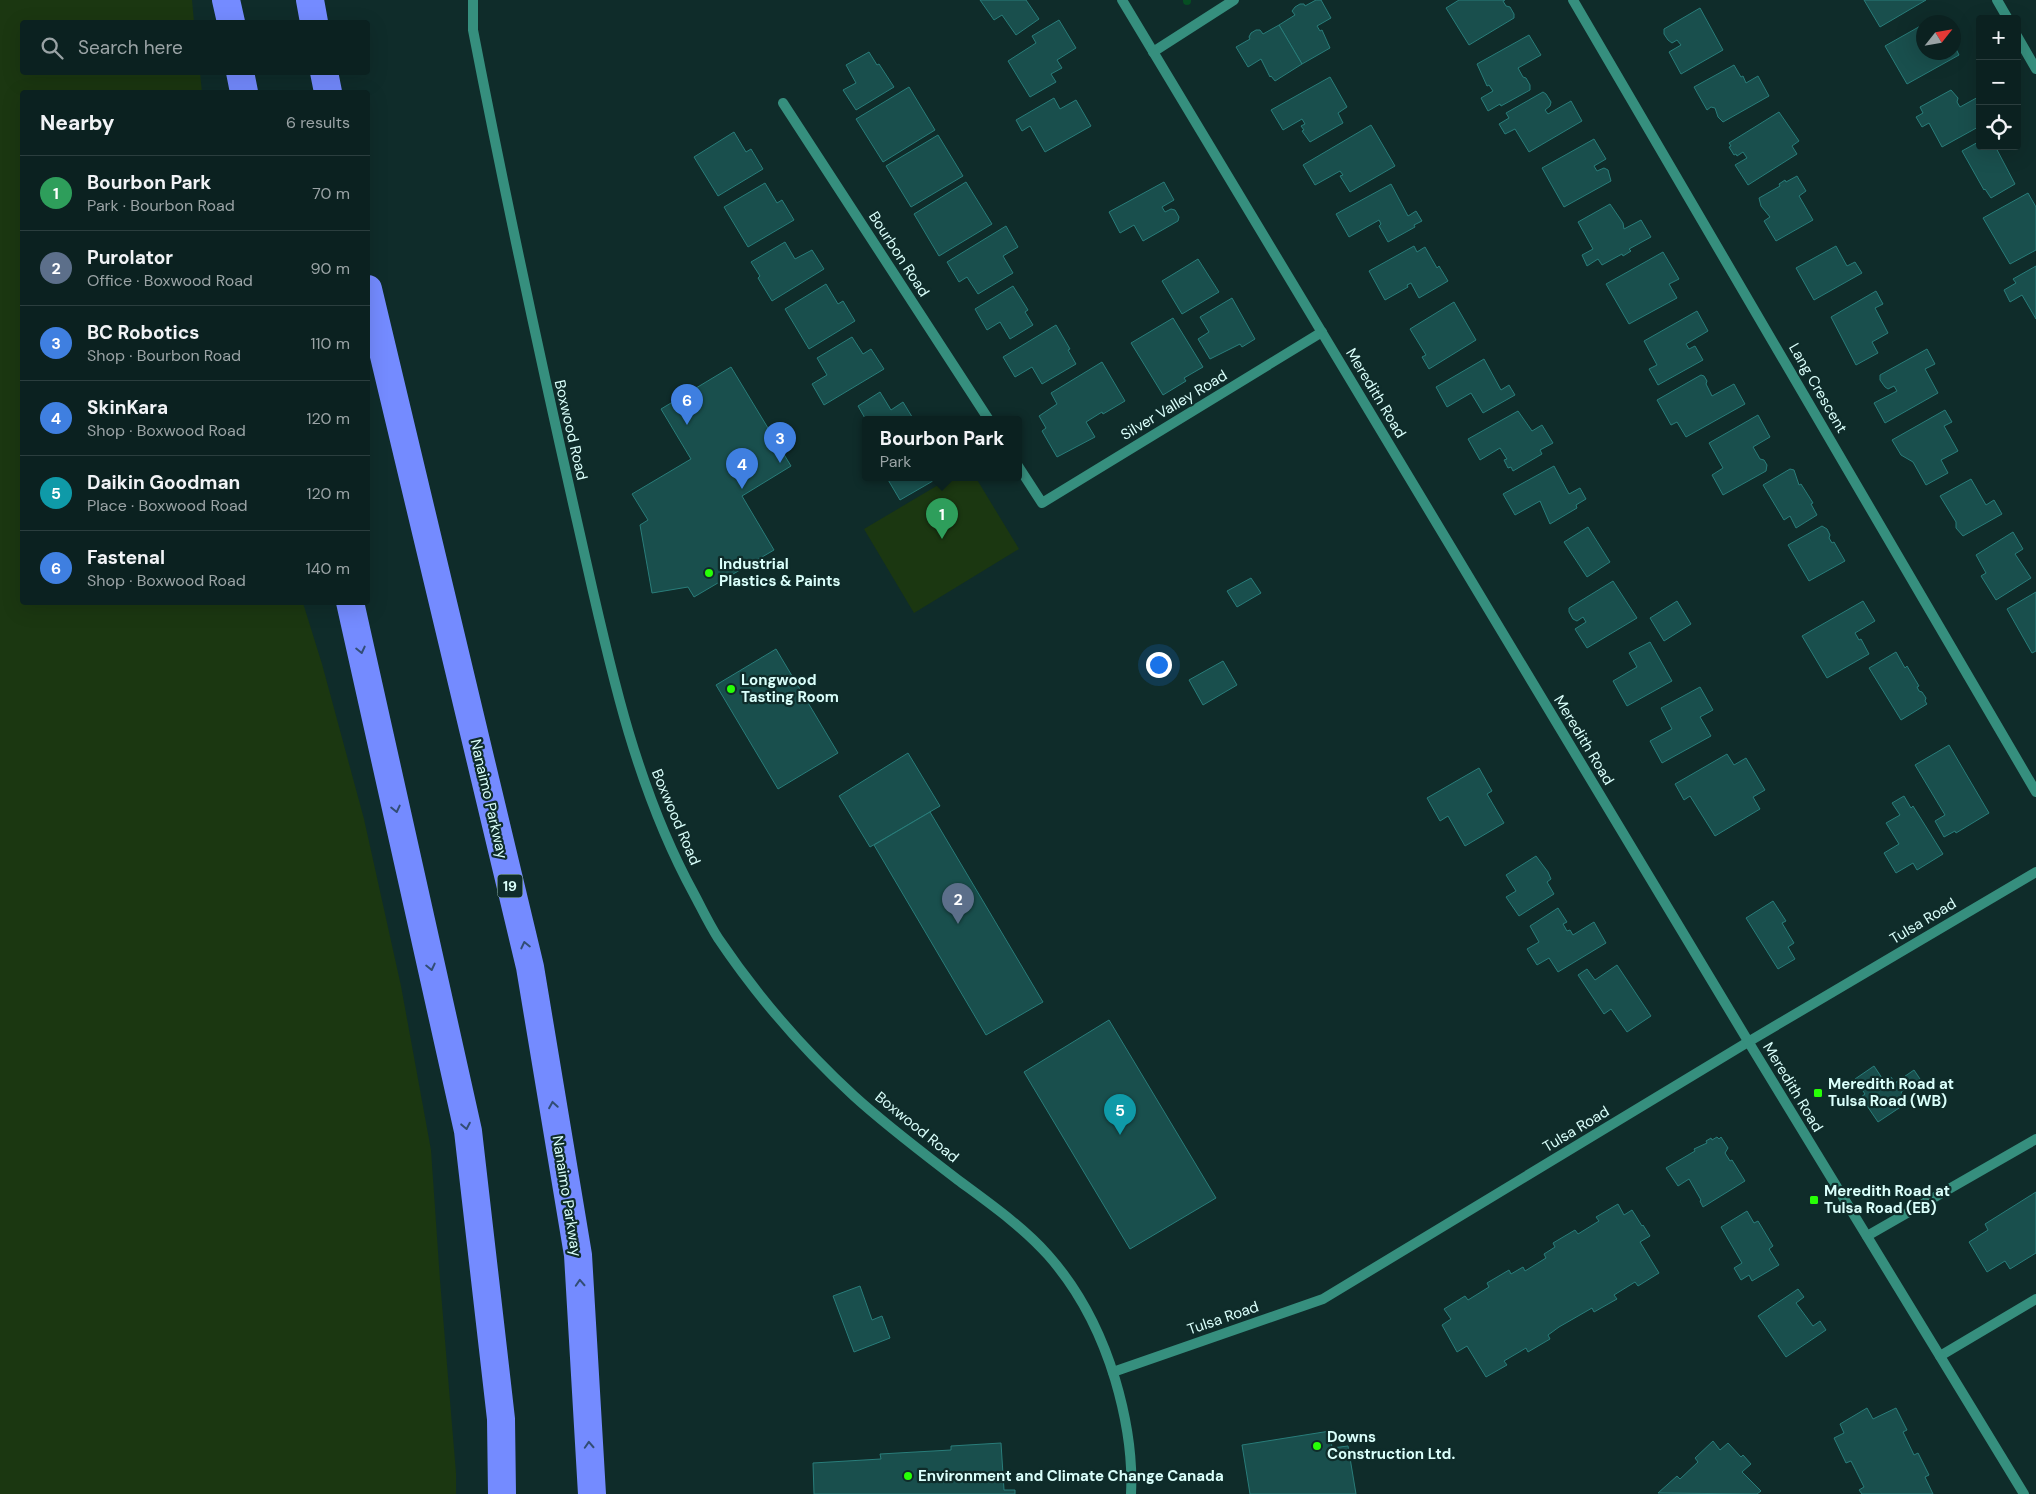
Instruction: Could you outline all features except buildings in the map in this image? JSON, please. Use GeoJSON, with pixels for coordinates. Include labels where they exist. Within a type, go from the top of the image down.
{"type":"FeatureCollection","features":[{"type":"Feature","properties":{"kind":"highway"},"geometry":{"type":"LineString","coordinates":[[226,0],[231,20]]}},
{"type":"Feature","properties":{"kind":"highway"},"geometry":{"type":"LineString","coordinates":[[310,0],[314,20]]}},
{"type":"Feature","properties":{"kind":"highway"},"geometry":{"type":"LineString","coordinates":[[241,75],[244,90]]}},
{"type":"Feature","properties":{"kind":"highway"},"geometry":{"type":"LineString","coordinates":[[325,75],[328,90]]}},
{"type":"Feature","properties":{"kind":"highway","name":"Nanaimo Parkway"},"geometry":{"type":"LineString","coordinates":[[370,297],[530,967],[578,1255],[592,1494]]}},
{"type":"Feature","properties":{"kind":"highway"},"geometry":{"type":"LineString","coordinates":[[351,605],[468,1131],[501,1420],[502,1494]]}},
{"type":"Feature","properties":{"kind":"street","name":"Boxwood Road"},"geometry":{"type":"LineString","coordinates":[[473,0],[473,30],[539,354],[603,631],[637,763],[662,830],[716,935],[754,987],[802,1046],[855,1096],[918,1149],[986,1200],[1031,1238],[1048,1255],[1083,1304],[1101,1338],[1123,1407],[1129,1440],[1131,1494]]}},
{"type":"Feature","properties":{"kind":"street","name":"Meredith Road"},"geometry":{"type":"LineString","coordinates":[[1122,0],[1748,1042],[2024,1494]]}},
{"type":"Feature","properties":{"kind":"street"},"geometry":{"type":"LineString","coordinates":[[1153,52],[1234,0]]}},
{"type":"Feature","properties":{"kind":"street","name":"Lang Crescent"},"geometry":{"type":"LineString","coordinates":[[1573,0],[2036,792]]}},
{"type":"Feature","properties":{"kind":"street"},"geometry":{"type":"LineString","coordinates":[[1997,0],[2006,15]]}},
{"type":"Feature","properties":{"kind":"street"},"geometry":{"type":"LineString","coordinates":[[2021,43],[2036,69]]}},
{"type":"Feature","properties":{"kind":"street","name":"Bourbon Road"},"geometry":{"type":"LineString","coordinates":[[783,103],[986,416]]}},
{"type":"Feature","properties":{"kind":"street","name":"Silver Valley Road"},"geometry":{"type":"LineString","coordinates":[[1022,472],[1042,503],[1322,332]]}},
{"type":"Feature","properties":{"kind":"street","name":"Tulsa Road"},"geometry":{"type":"LineString","coordinates":[[1113,1372],[1323,1299],[1748,1042],[2036,872]]}},
{"type":"Feature","properties":{"kind":"street"},"geometry":{"type":"LineString","coordinates":[[1867,1236],[2036,1139]]}},
{"type":"Feature","properties":{"kind":"street"},"geometry":{"type":"LineString","coordinates":[[1940,1356],[2036,1300]]}},
{"type":"Feature","properties":{"kind":"green space"},"geometry":{"type":"Polygon","coordinates":[[[0,0],[192,0],[194,20],[20,20],[20,75],[200,75],[202,90],[20,90],[20,605],[304,605],[322,664],[364,819],[401,986],[431,1150],[456,1473],[456,1494],[0,1494],[0,0]]]}},
{"type":"Feature","properties":{"kind":"green space"},"geometry":{"type":"Polygon","coordinates":[[[945,481],[978,481],[1019,549],[914,613],[864,529],[945,481]]]}},
{"type":"Feature","properties":{"kind":"place","name":"Fastenal"},"geometry":{"type":"Point","coordinates":[687,425]}},
{"type":"Feature","properties":{"kind":"place","name":"BC Robotics"},"geometry":{"type":"Point","coordinates":[780,463]}},
{"type":"Feature","properties":{"kind":"place","name":"SkinKara"},"geometry":{"type":"Point","coordinates":[742,489]}},
{"type":"Feature","properties":{"kind":"place","name":"Bourbon Park"},"geometry":{"type":"Point","coordinates":[942,539]}},
{"type":"Feature","properties":{"kind":"place","name":"Industrial Plastics & Paints"},"geometry":{"type":"Point","coordinates":[709,573]}},
{"type":"Feature","properties":{"kind":"place","name":"Longwood Tasting Room"},"geometry":{"type":"Point","coordinates":[731,689]}},
{"type":"Feature","properties":{"kind":"place","name":"Purolator"},"geometry":{"type":"Point","coordinates":[958,924]}},
{"type":"Feature","properties":{"kind":"place","name":"Meredith Road at Tulsa Road (WB)"},"geometry":{"type":"Point","coordinates":[1818,1093]}},
{"type":"Feature","properties":{"kind":"place","name":"Daikin Goodman"},"geometry":{"type":"Point","coordinates":[1120,1135]}},
{"type":"Feature","properties":{"kind":"place","name":"Meredith Road at Tulsa Road (EB)"},"geometry":{"type":"Point","coordinates":[1814,1200]}},
{"type":"Feature","properties":{"kind":"place","name":"Downs Construction Ltd."},"geometry":{"type":"Point","coordinates":[1317,1446]}},
{"type":"Feature","properties":{"kind":"place","name":"Environment and Climate Change Canada"},"geometry":{"type":"Point","coordinates":[908,1476]}}]}
